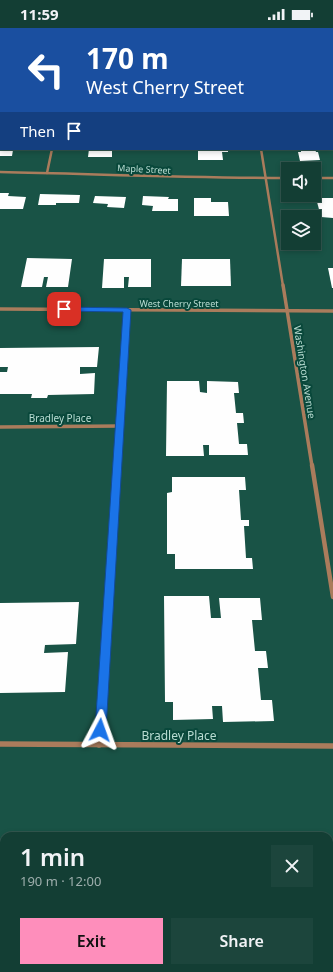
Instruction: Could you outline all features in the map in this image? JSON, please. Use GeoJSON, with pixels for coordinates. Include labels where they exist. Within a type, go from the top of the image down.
{"type":"FeatureCollection","features":[{"type":"Feature","properties":{"kind":"street"},"geometry":{"type":"LineString","coordinates":[[47,173],[52,150]]}},
{"type":"Feature","properties":{"kind":"street","name":"Washington Avenue"},"geometry":{"type":"LineString","coordinates":[[261,150],[333,597]]}},
{"type":"Feature","properties":{"kind":"street","name":"Maple Street"},"geometry":{"type":"LineString","coordinates":[[0,172],[190,178],[281,178]]}},
{"type":"Feature","properties":{"kind":"street"},"geometry":{"type":"LineString","coordinates":[[321,178],[333,178]]}},
{"type":"Feature","properties":{"kind":"street","name":"West Cherry Street"},"geometry":{"type":"LineString","coordinates":[[0,309],[333,311]]}},
{"type":"Feature","properties":{"kind":"street"},"geometry":{"type":"LineString","coordinates":[[99,744],[127,310]]}},
{"type":"Feature","properties":{"kind":"street","name":"Bradley Place"},"geometry":{"type":"LineString","coordinates":[[0,427],[120,426]]}},
{"type":"Feature","properties":{"kind":"street","name":"Bradley Place"},"geometry":{"type":"LineString","coordinates":[[0,744],[333,746]]}},
{"type":"Feature","properties":{"kind":"building"},"geometry":{"type":"Polygon","coordinates":[[[0,150],[13,150],[12,156],[0,156],[0,150]]]}},
{"type":"Feature","properties":{"kind":"building"},"geometry":{"type":"Polygon","coordinates":[[[89,150],[112,150],[112,157],[88,157],[89,150]]]}},
{"type":"Feature","properties":{"kind":"building"},"geometry":{"type":"Polygon","coordinates":[[[198,150],[228,150],[228,152],[222,152],[223,160],[198,160],[198,150]]]}},
{"type":"Feature","properties":{"kind":"building"},"geometry":{"type":"Polygon","coordinates":[[[301,150],[315,150],[318,152],[320,160],[300,161],[298,152],[301,152],[301,150]]]}},
{"type":"Feature","properties":{"kind":"building"},"geometry":{"type":"Polygon","coordinates":[[[0,193],[9,193],[8,196],[26,197],[23,209],[0,209],[0,193]]]}},
{"type":"Feature","properties":{"kind":"building"},"geometry":{"type":"Polygon","coordinates":[[[40,194],[80,195],[79,203],[38,205],[40,194]]]}},
{"type":"Feature","properties":{"kind":"building"},"geometry":{"type":"Polygon","coordinates":[[[95,196],[126,197],[124,208],[107,207],[108,204],[93,203],[95,196]]]}},
{"type":"Feature","properties":{"kind":"building"},"geometry":{"type":"Polygon","coordinates":[[[143,196],[169,197],[168,199],[178,199],[178,211],[152,211],[153,206],[142,205],[143,196]]]}},
{"type":"Feature","properties":{"kind":"building"},"geometry":{"type":"Polygon","coordinates":[[[194,198],[211,198],[211,202],[228,202],[229,216],[194,216],[194,198]]]}},
{"type":"Feature","properties":{"kind":"building"},"geometry":{"type":"Polygon","coordinates":[[[321,198],[333,198],[333,218],[321,217],[321,210],[319,210],[317,202],[321,202],[321,198]]]}},
{"type":"Feature","properties":{"kind":"building"},"geometry":{"type":"Polygon","coordinates":[[[27,258],[72,259],[68,287],[46,287],[48,277],[44,277],[42,287],[21,287],[27,258]]]}},
{"type":"Feature","properties":{"kind":"building"},"geometry":{"type":"Polygon","coordinates":[[[104,259],[151,259],[151,287],[128,287],[129,277],[124,277],[124,288],[102,288],[104,259]]]}},
{"type":"Feature","properties":{"kind":"building"},"geometry":{"type":"Polygon","coordinates":[[[182,259],[230,259],[231,286],[181,286],[182,259]]]}},
{"type":"Feature","properties":{"kind":"building"},"geometry":{"type":"Polygon","coordinates":[[[328,268],[333,268],[333,288],[332,288],[328,268]]]}},
{"type":"Feature","properties":{"kind":"building"},"geometry":{"type":"Polygon","coordinates":[[[99,347],[97,367],[80,367],[80,374],[95,373],[94,394],[48,395],[47,398],[31,398],[32,394],[0,394],[0,372],[7,372],[8,367],[0,367],[0,348],[99,347]]]}},
{"type":"Feature","properties":{"kind":"building"},"geometry":{"type":"Polygon","coordinates":[[[167,381],[199,381],[200,392],[207,393],[207,381],[238,382],[239,393],[234,393],[236,413],[243,413],[244,423],[237,423],[239,444],[247,444],[248,455],[209,455],[209,445],[203,445],[204,456],[166,456],[167,381]]]}},
{"type":"Feature","properties":{"kind":"building"},"geometry":{"type":"Polygon","coordinates":[[[172,477],[245,477],[246,490],[239,490],[241,520],[249,520],[249,526],[244,526],[246,558],[252,558],[253,569],[175,569],[175,554],[167,554],[167,493],[172,492],[172,477]]]}},
{"type":"Feature","properties":{"kind":"building"},"geometry":{"type":"Polygon","coordinates":[[[164,596],[209,596],[211,618],[221,618],[219,598],[260,598],[262,620],[252,620],[255,651],[266,651],[268,668],[258,668],[261,700],[272,700],[274,721],[223,722],[222,706],[212,706],[213,719],[173,720],[173,702],[165,702],[164,596]]]}},
{"type":"Feature","properties":{"kind":"building"},"geometry":{"type":"Polygon","coordinates":[[[79,602],[76,644],[45,645],[44,653],[68,652],[65,692],[0,693],[0,603],[79,602]]]}},
{"type":"Feature","properties":{"kind":"route"},"geometry":{"type":"LineString","coordinates":[[64,309],[127,310],[100,730]]}}]}
